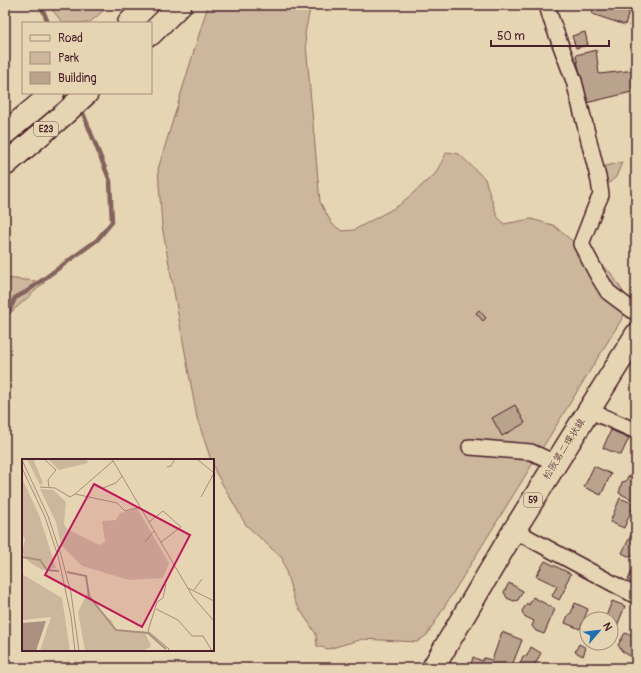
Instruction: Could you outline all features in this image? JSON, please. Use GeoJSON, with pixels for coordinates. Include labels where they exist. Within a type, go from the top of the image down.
{"type":"FeatureCollection","features":[{"type":"Feature","properties":{"kind":"main road"},"geometry":{"type":"LineString","coordinates":[[130,22],[147,5]]}},
{"type":"Feature","properties":{"kind":"main road"},"geometry":{"type":"LineString","coordinates":[[152,33],[180,5]]}},
{"type":"Feature","properties":{"kind":"main road","name":"E23"},"geometry":{"type":"LineString","coordinates":[[5,133],[52,94]]}},
{"type":"Feature","properties":{"kind":"main road","name":"E23"},"geometry":{"type":"LineString","coordinates":[[5,165],[86,94]]}},
{"type":"Feature","properties":{"kind":"main road","name":"松阪第二環状線"},"geometry":{"type":"LineString","coordinates":[[433,668],[588,410],[636,335]]}},
{"type":"Feature","properties":{"kind":"street"},"geometry":{"type":"LineString","coordinates":[[548,5],[551,19],[574,81],[599,181],[601,195],[581,244],[596,274],[608,292],[636,312]]}},
{"type":"Feature","properties":{"kind":"street"},"geometry":{"type":"LineString","coordinates":[[588,410],[636,431]]}},
{"type":"Feature","properties":{"kind":"street"},"geometry":{"type":"LineString","coordinates":[[470,447],[532,452],[556,463]]}},
{"type":"Feature","properties":{"kind":"street"},"geometry":{"type":"LineString","coordinates":[[514,532],[525,536],[636,596]]}},
{"type":"Feature","properties":{"kind":"green space"},"geometry":{"type":"Polygon","coordinates":[[[48,5],[110,5],[90,22],[62,22],[48,5]]]}},
{"type":"Feature","properties":{"kind":"green space"},"geometry":{"type":"Polygon","coordinates":[[[208,5],[311,5],[305,33],[320,202],[332,224],[342,231],[354,230],[398,206],[435,174],[447,152],[459,154],[485,179],[497,216],[504,224],[531,219],[553,225],[611,273],[631,304],[427,635],[417,642],[363,639],[328,649],[317,646],[316,634],[295,602],[282,558],[246,525],[216,473],[214,468],[214,459],[211,459],[197,418],[162,226],[158,169],[208,5]]]}},
{"type":"Feature","properties":{"kind":"green space"},"geometry":{"type":"Polygon","coordinates":[[[622,162],[616,177],[596,194],[591,170],[622,162]]]}},
{"type":"Feature","properties":{"kind":"green space"},"geometry":{"type":"Polygon","coordinates":[[[5,278],[45,282],[7,316],[5,321],[5,278]]]}},
{"type":"Feature","properties":{"kind":"building"},"geometry":{"type":"Polygon","coordinates":[[[595,5],[631,5],[625,25],[592,14],[595,5]]]}},
{"type":"Feature","properties":{"kind":"building"},"geometry":{"type":"Polygon","coordinates":[[[636,9],[636,28],[629,26],[636,9]]]}},
{"type":"Feature","properties":{"kind":"building"},"geometry":{"type":"Polygon","coordinates":[[[585,32],[588,45],[576,48],[572,36],[585,32]]]}},
{"type":"Feature","properties":{"kind":"building"},"geometry":{"type":"Polygon","coordinates":[[[596,50],[599,74],[636,70],[636,91],[586,103],[576,55],[596,50]]]}},
{"type":"Feature","properties":{"kind":"building"},"geometry":{"type":"Polygon","coordinates":[[[479,310],[486,318],[483,321],[476,313],[479,310]]]}},
{"type":"Feature","properties":{"kind":"building"},"geometry":{"type":"Polygon","coordinates":[[[515,405],[525,423],[502,436],[492,418],[515,405]]]}},
{"type":"Feature","properties":{"kind":"building"},"geometry":{"type":"Polygon","coordinates":[[[611,430],[629,438],[621,455],[603,448],[611,430]]]}},
{"type":"Feature","properties":{"kind":"building"},"geometry":{"type":"Polygon","coordinates":[[[594,466],[611,474],[601,495],[584,487],[594,466]]]}},
{"type":"Feature","properties":{"kind":"building"},"geometry":{"type":"Polygon","coordinates":[[[628,476],[636,479],[635,501],[619,493],[622,482],[626,481],[628,476]]]}},
{"type":"Feature","properties":{"kind":"building"},"geometry":{"type":"Polygon","coordinates":[[[620,498],[634,504],[624,528],[610,522],[620,498]]]}},
{"type":"Feature","properties":{"kind":"building"},"geometry":{"type":"Polygon","coordinates":[[[632,533],[636,535],[636,556],[628,556],[622,553],[632,533]]]}},
{"type":"Feature","properties":{"kind":"building"},"geometry":{"type":"Polygon","coordinates":[[[545,561],[571,574],[559,600],[552,596],[557,586],[536,576],[545,561]]]}},
{"type":"Feature","properties":{"kind":"building"},"geometry":{"type":"Polygon","coordinates":[[[636,562],[636,584],[628,580],[636,562]]]}},
{"type":"Feature","properties":{"kind":"building"},"geometry":{"type":"Polygon","coordinates":[[[509,583],[523,591],[518,600],[514,601],[507,598],[504,592],[509,583]]]}},
{"type":"Feature","properties":{"kind":"building"},"geometry":{"type":"Polygon","coordinates":[[[533,597],[555,609],[544,634],[536,631],[532,626],[534,621],[524,616],[522,611],[527,603],[529,605],[533,597]]]}},
{"type":"Feature","properties":{"kind":"building"},"geometry":{"type":"Polygon","coordinates":[[[612,601],[625,606],[619,621],[619,611],[608,611],[612,601]]]}},
{"type":"Feature","properties":{"kind":"building"},"geometry":{"type":"Polygon","coordinates":[[[575,603],[588,609],[587,611],[579,611],[579,629],[565,623],[568,615],[571,613],[575,603]]]}},
{"type":"Feature","properties":{"kind":"building"},"geometry":{"type":"Polygon","coordinates":[[[636,626],[636,660],[622,651],[619,646],[619,643],[625,633],[630,635],[636,626]]]}},
{"type":"Feature","properties":{"kind":"building"},"geometry":{"type":"Polygon","coordinates":[[[502,632],[522,640],[511,668],[470,668],[473,657],[482,661],[484,658],[492,660],[502,632]]]}},
{"type":"Feature","properties":{"kind":"building"},"geometry":{"type":"Polygon","coordinates":[[[579,644],[579,651],[585,651],[583,656],[575,652],[579,644]]]}},
{"type":"Feature","properties":{"kind":"building"},"geometry":{"type":"Polygon","coordinates":[[[531,647],[541,653],[533,668],[518,668],[523,656],[527,656],[531,647]]]}},
{"type":"Feature","properties":{"kind":"waterway"},"geometry":{"type":"LineString","coordinates":[[41,5],[48,22]]}},
{"type":"Feature","properties":{"kind":"waterway"},"geometry":{"type":"LineString","coordinates":[[5,320],[15,298],[26,292],[97,240],[112,222],[110,181],[81,108]]}}]}
